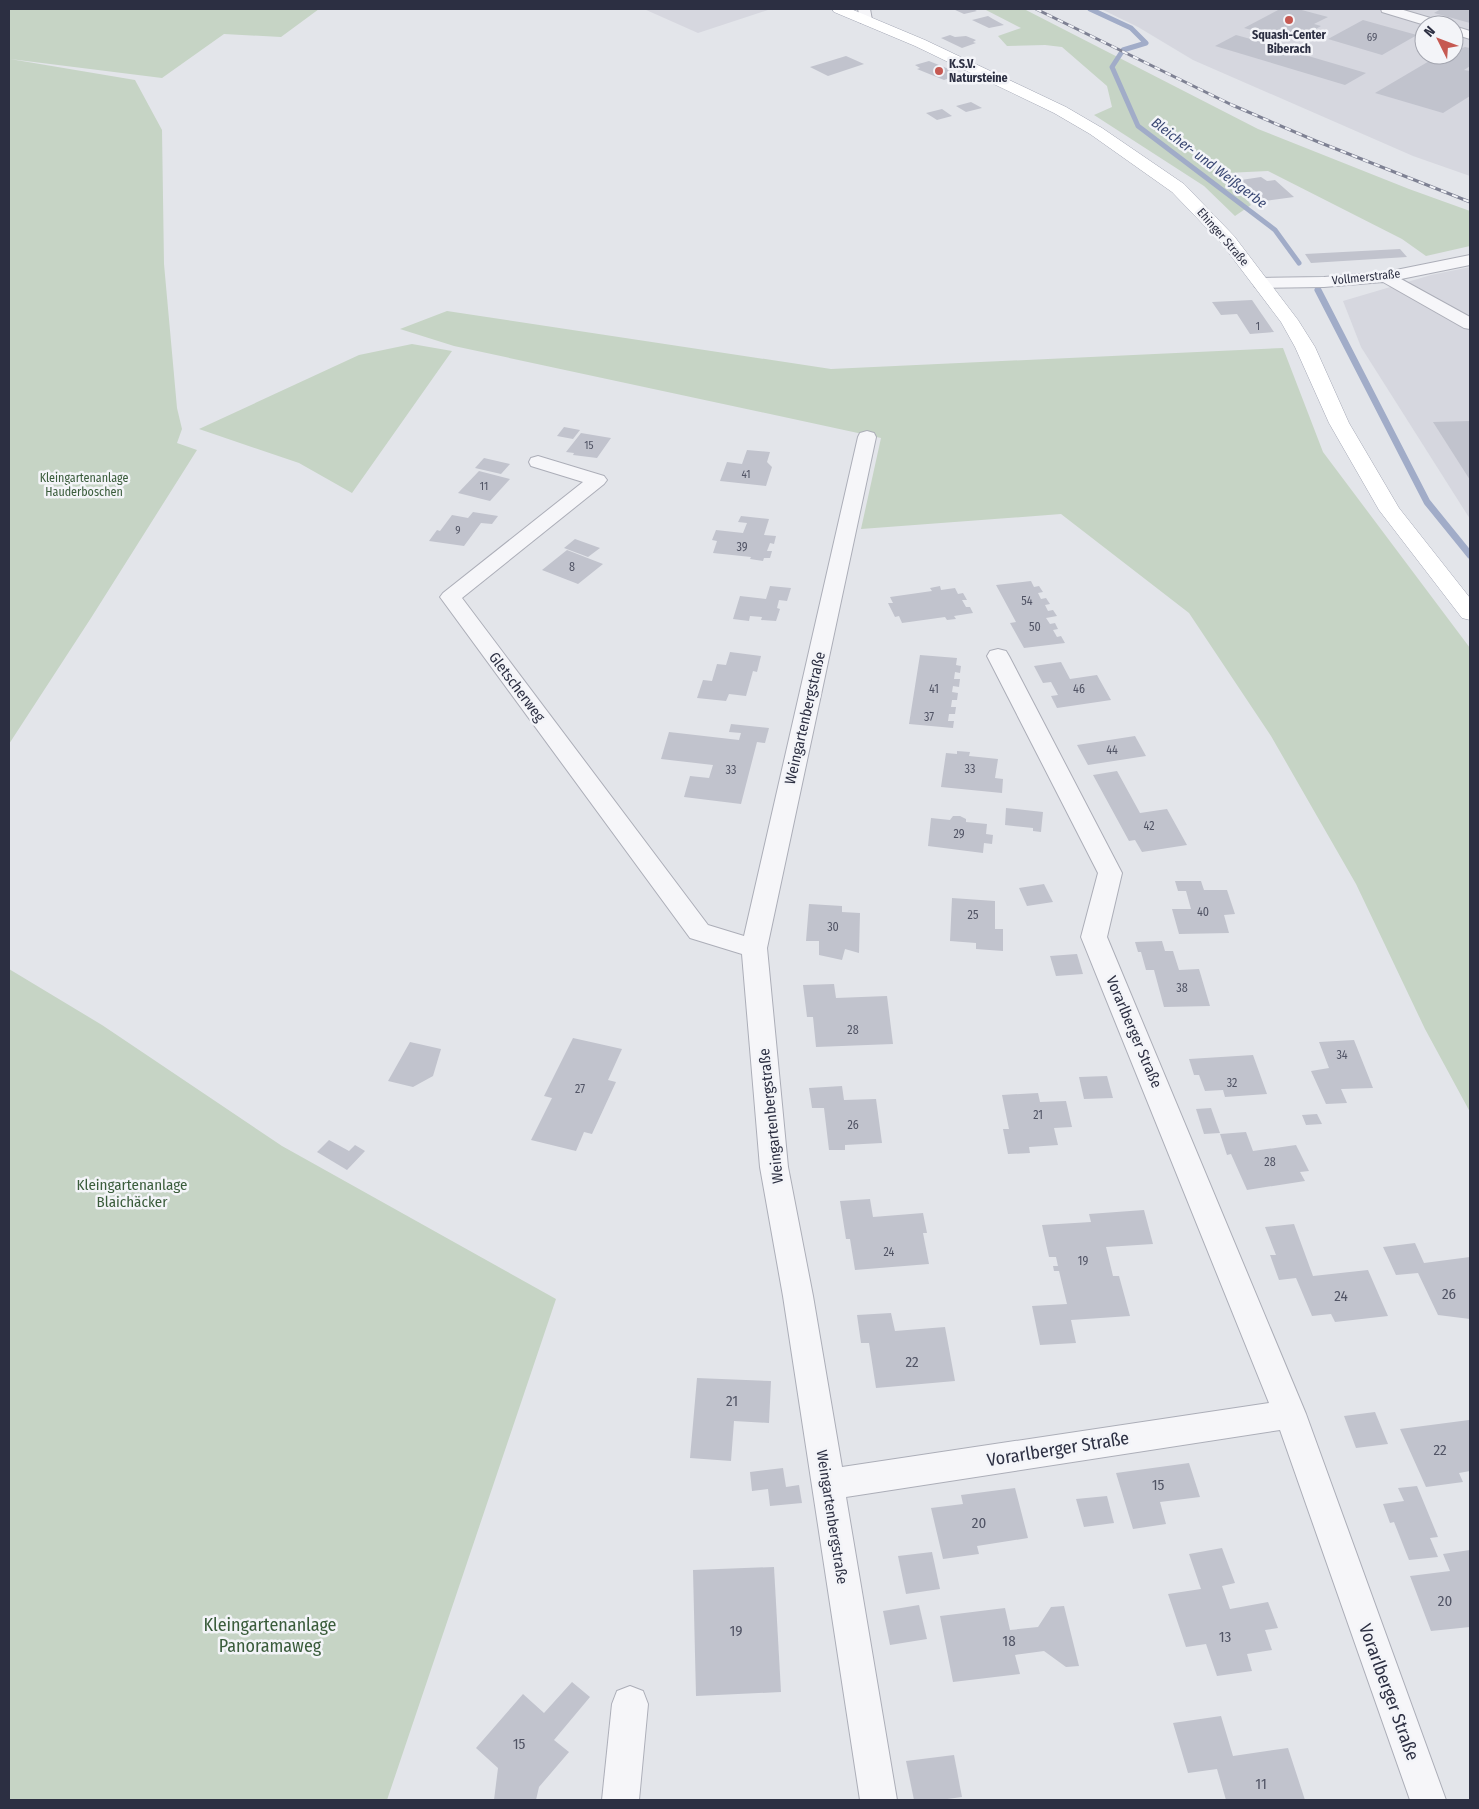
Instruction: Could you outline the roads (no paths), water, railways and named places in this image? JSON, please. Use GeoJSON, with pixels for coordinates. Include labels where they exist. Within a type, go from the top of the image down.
{"type":"FeatureCollection","features":[{"type":"Feature","properties":{"kind":"main road","name":"Ehinger Straße"},"geometry":{"type":"LineString","coordinates":[[838,9],[865,14],[1015,86],[1096,131],[1178,188],[1228,240],[1289,320],[1305,347],[1339,422],[1390,510],[1470,613]]}},
{"type":"Feature","properties":{"kind":"street"},"geometry":{"type":"LineString","coordinates":[[1387,9],[1414,17]]}},
{"type":"Feature","properties":{"kind":"street","name":"Vollmerstraße"},"geometry":{"type":"LineString","coordinates":[[1262,283],[1324,282],[1386,277],[1470,260]]}},
{"type":"Feature","properties":{"kind":"street"},"geometry":{"type":"LineString","coordinates":[[1386,277],[1470,324]]}},
{"type":"Feature","properties":{"kind":"street","name":"Weingartenbergstraße"},"geometry":{"type":"LineString","coordinates":[[867,437],[754,948],[774,1167],[798,1296],[878,1800]]}},
{"type":"Feature","properties":{"kind":"street","name":"Gletscherweg"},"geometry":{"type":"LineString","coordinates":[[538,462],[596,480],[450,597],[699,932],[754,948]]}},
{"type":"Feature","properties":{"kind":"street","name":"Vorarlberger Straße"},"geometry":{"type":"LineString","coordinates":[[998,656],[1110,873],[1094,937],[1290,1414],[1428,1800]]}},
{"type":"Feature","properties":{"kind":"street","name":"Vorarlberger Straße"},"geometry":{"type":"LineString","coordinates":[[827,1485],[1290,1414]]}},
{"type":"Feature","properties":{"kind":"street"},"geometry":{"type":"LineString","coordinates":[[620,1800],[630,1704]]}},
{"type":"Feature","properties":{"kind":"waterway","name":"Bleicher- und Weißgerbe"},"geometry":{"type":"LineString","coordinates":[[1090,9],[1131,28],[1146,43],[1123,50],[1112,67],[1138,126],[1275,230],[1299,263]]}},
{"type":"Feature","properties":{"kind":"waterway","name":"Bleicher- und Weißgerbe"},"geometry":{"type":"LineString","coordinates":[[1318,290],[1427,502],[1470,555]]}},
{"type":"Feature","properties":{"kind":"railway"},"geometry":{"type":"LineString","coordinates":[[1036,9],[1232,105],[1316,141],[1470,202]]}},
{"type":"Feature","properties":{"kind":"place","name":"Squash-Center Biberach"},"geometry":{"type":"Point","coordinates":[1289,20]}},
{"type":"Feature","properties":{"kind":"place","name":"K.S.V. Natursteine"},"geometry":{"type":"Point","coordinates":[939,71]}},
{"type":"Feature","properties":{"kind":"park label","name":"Kleingartenanlage Hauderboschen"},"geometry":{"type":"Point","coordinates":[84,485]}},
{"type":"Feature","properties":{"kind":"park label","name":"Kleingartenanlage Blaichäcker"},"geometry":{"type":"Point","coordinates":[132,1194]}},
{"type":"Feature","properties":{"kind":"park label","name":"Kleingartenanlage Panoramaweg"},"geometry":{"type":"Point","coordinates":[270,1635]}}]}
